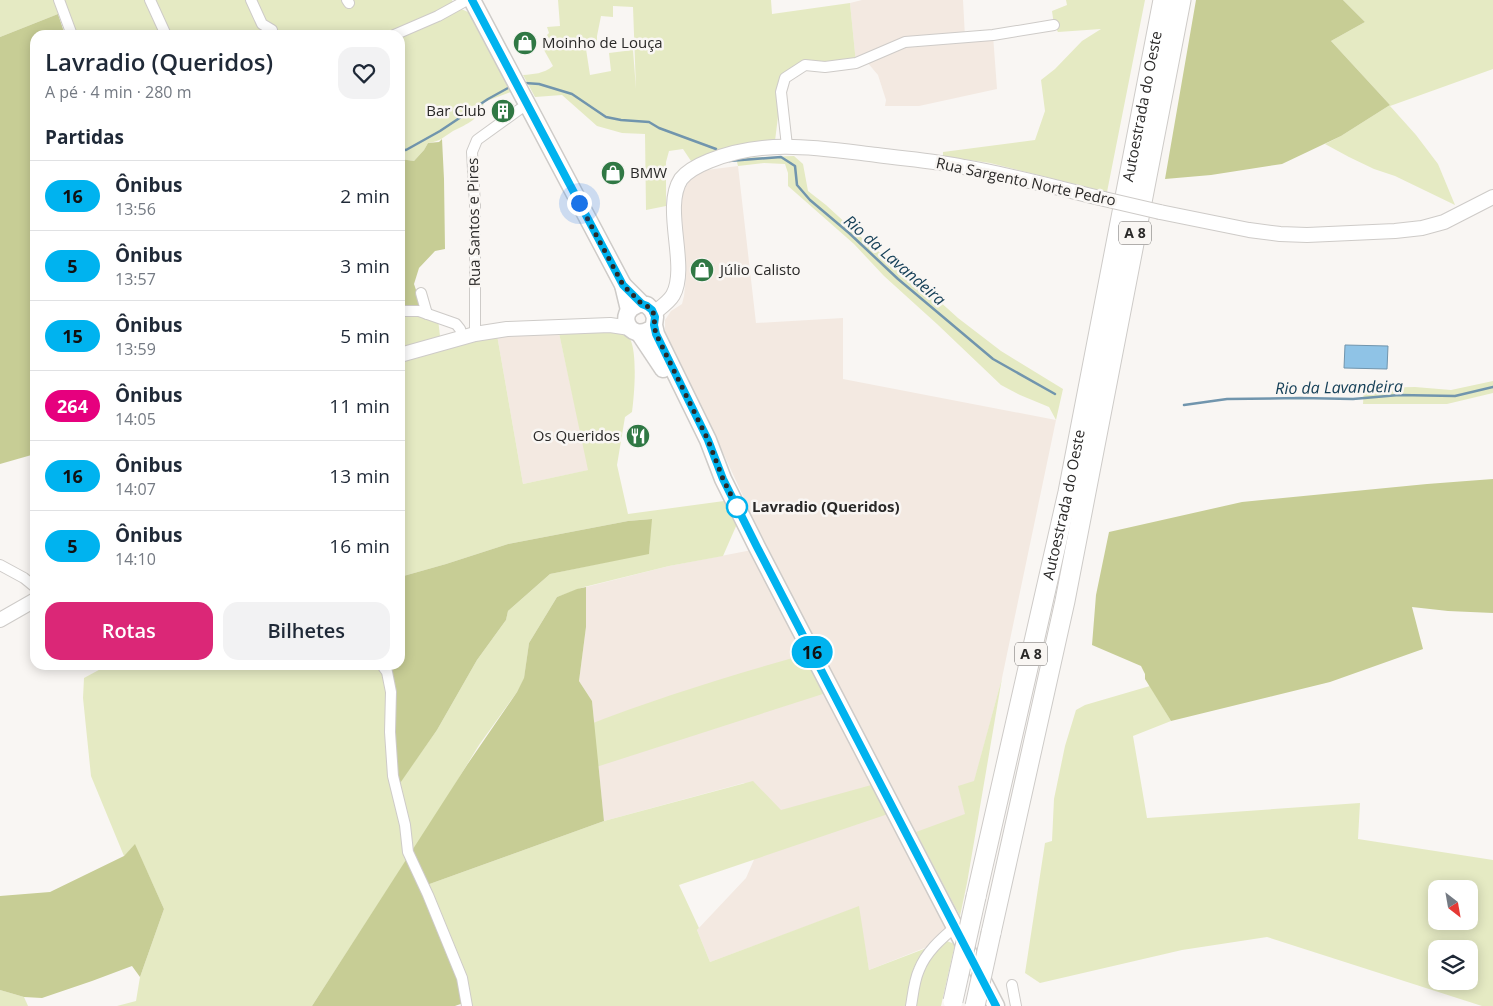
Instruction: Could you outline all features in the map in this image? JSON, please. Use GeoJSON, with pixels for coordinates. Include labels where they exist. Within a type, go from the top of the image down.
{"type":"FeatureCollection","features":[{"type":"Feature","properties":{"kind":"highway","name":"Autoestrada do Oeste"},"geometry":{"type":"LineString","coordinates":[[953,1003],[1068,492],[1163,0]]}},
{"type":"Feature","properties":{"kind":"highway","name":"Autoestrada do Oeste"},"geometry":{"type":"LineString","coordinates":[[976,1006],[1063,610],[1181,0]]}},
{"type":"Feature","properties":{"kind":"main road"},"geometry":{"type":"LineString","coordinates":[[472,0],[640,317],[667,357],[701,444],[723,479],[996,1006]]}},
{"type":"Feature","properties":{"kind":"street"},"geometry":{"type":"LineString","coordinates":[[53,0],[63,30]]}},
{"type":"Feature","properties":{"kind":"street"},"geometry":{"type":"LineString","coordinates":[[60,0],[70,30]]}},
{"type":"Feature","properties":{"kind":"street"},"geometry":{"type":"LineString","coordinates":[[150,0],[164,30]]}},
{"type":"Feature","properties":{"kind":"street"},"geometry":{"type":"LineString","coordinates":[[251,0],[262,24],[272,30]]}},
{"type":"Feature","properties":{"kind":"street"},"geometry":{"type":"LineString","coordinates":[[405,30],[438,16],[467,0]]}},
{"type":"Feature","properties":{"kind":"street"},"geometry":{"type":"LineString","coordinates":[[787,146],[780,92],[785,78],[805,65],[825,67],[856,63],[904,42],[993,35],[1054,25]]}},
{"type":"Feature","properties":{"kind":"street","name":"Rua Santos e Pires"},"geometry":{"type":"LineString","coordinates":[[469,336],[475,205],[472,152],[477,140],[527,106]]}},
{"type":"Feature","properties":{"kind":"street","name":"Rua Sargento Norte Pedro"},"geometry":{"type":"LineString","coordinates":[[469,336],[507,329],[610,325],[640,317],[669,300],[677,282],[675,198],[681,179],[693,169],[726,155],[759,148],[787,146],[824,149],[961,166],[1160,212],[1249,230],[1280,234],[1395,232],[1422,228],[1444,222],[1493,197]]}},
{"type":"Feature","properties":{"kind":"street"},"geometry":{"type":"LineString","coordinates":[[421,293],[427,314]]}},
{"type":"Feature","properties":{"kind":"street"},"geometry":{"type":"LineString","coordinates":[[405,311],[419,311],[456,324],[469,336]]}},
{"type":"Feature","properties":{"kind":"street"},"geometry":{"type":"LineString","coordinates":[[405,354],[469,336]]}},
{"type":"Feature","properties":{"kind":"street"},"geometry":{"type":"LineString","coordinates":[[0,565],[18,575],[30,589]]}},
{"type":"Feature","properties":{"kind":"street"},"geometry":{"type":"LineString","coordinates":[[0,620],[30,595]]}},
{"type":"Feature","properties":{"kind":"street"},"geometry":{"type":"LineString","coordinates":[[386,670],[391,692],[390,732],[393,776],[405,825],[408,852],[462,978],[467,1006]]}},
{"type":"Feature","properties":{"kind":"street"},"geometry":{"type":"LineString","coordinates":[[911,1006],[918,971],[926,956],[955,927]]}},
{"type":"Feature","properties":{"kind":"street"},"geometry":{"type":"LineString","coordinates":[[1012,985],[1016,1006]]}},
{"type":"Feature","properties":{"kind":"shaded area"},"geometry":{"type":"Polygon","coordinates":[[[862,0],[963,0],[965,37],[993,35],[997,89],[919,106],[885,106],[886,100],[878,75],[867,62],[856,63],[850,3],[862,0]]]}},
{"type":"Feature","properties":{"kind":"shaded area"},"geometry":{"type":"Polygon","coordinates":[[[738,166],[756,323],[843,318],[843,379],[1056,420],[1002,678],[964,820],[956,909],[941,939],[937,943],[869,970],[858,907],[710,962],[697,930],[746,878],[774,814],[744,783],[604,821],[592,701],[579,681],[586,627],[586,587],[669,566],[752,550],[749,509],[720,446],[670,355],[665,331],[665,320],[671,311],[682,304],[684,296],[686,277],[681,205],[682,194],[695,175],[706,170],[738,166]]]}},
{"type":"Feature","properties":{"kind":"shaded area"},"geometry":{"type":"Polygon","coordinates":[[[559,333],[589,470],[523,484],[497,335],[559,333]]]}},
{"type":"Feature","properties":{"kind":"green space"},"geometry":{"type":"Polygon","coordinates":[[[0,0],[452,0],[455,6],[470,13],[511,92],[484,102],[477,117],[439,140],[428,143],[414,161],[405,160],[405,30],[70,30],[63,12],[0,37],[0,0]]]}},
{"type":"Feature","properties":{"kind":"green space"},"geometry":{"type":"Polygon","coordinates":[[[558,0],[771,0],[772,14],[850,3],[856,63],[805,65],[785,78],[781,92],[775,141],[719,151],[691,161],[683,149],[669,151],[666,162],[666,206],[646,210],[645,134],[622,133],[597,126],[562,95],[535,97],[523,75],[542,72],[553,66],[544,50],[553,45],[547,35],[549,33],[547,27],[560,26],[558,0]],[[613,6],[613,17],[601,16],[597,46],[586,49],[590,75],[611,71],[609,53],[633,50],[636,89],[633,7],[613,6]]]}},
{"type":"Feature","properties":{"kind":"green space"},"geometry":{"type":"Polygon","coordinates":[[[1066,0],[1145,0],[1107,192],[990,163],[943,156],[943,152],[1035,140],[1045,111],[1041,80],[1055,69],[1082,41],[1101,29],[1058,32],[1054,25],[1052,11],[1067,5],[1066,0]]]}},
{"type":"Feature","properties":{"kind":"green space"},"geometry":{"type":"Polygon","coordinates":[[[1196,0],[1343,0],[1365,22],[1331,41],[1390,105],[1341,136],[1282,164],[1211,175],[1165,179],[1196,0]]]}},
{"type":"Feature","properties":{"kind":"green space"},"geometry":{"type":"Polygon","coordinates":[[[1343,0],[1493,0],[1493,69],[1390,106],[1416,135],[1438,164],[1455,205],[1395,176],[1374,169],[1325,144],[1390,105],[1331,41],[1365,22],[1343,0]]]}},
{"type":"Feature","properties":{"kind":"green space"},"geometry":{"type":"Polygon","coordinates":[[[58,14],[63,30],[30,30],[30,455],[0,464],[0,37],[58,14]]]}},
{"type":"Feature","properties":{"kind":"green space"},"geometry":{"type":"Polygon","coordinates":[[[442,139],[445,249],[435,251],[419,268],[414,284],[420,302],[419,311],[405,312],[405,160],[414,161],[428,143],[439,142],[442,139]]]}},
{"type":"Feature","properties":{"kind":"green space"},"geometry":{"type":"Polygon","coordinates":[[[794,156],[803,164],[808,191],[863,239],[1001,351],[1063,389],[1056,420],[1049,407],[1001,385],[884,276],[854,244],[788,186],[788,173],[785,164],[764,163],[738,166],[736,158],[794,156]]]}},
{"type":"Feature","properties":{"kind":"green space"},"geometry":{"type":"Polygon","coordinates":[[[405,314],[438,319],[440,336],[405,346],[405,314]]]}},
{"type":"Feature","properties":{"kind":"green space"},"geometry":{"type":"Polygon","coordinates":[[[612,330],[622,332],[631,340],[634,360],[632,412],[625,417],[617,465],[628,514],[724,501],[737,524],[723,556],[669,566],[584,587],[557,597],[529,643],[524,679],[517,692],[479,745],[312,1006],[117,1006],[136,1001],[140,977],[164,909],[135,845],[124,856],[91,776],[83,698],[84,678],[99,670],[386,670],[396,788],[437,730],[477,660],[506,620],[508,611],[550,574],[649,553],[651,519],[628,521],[508,544],[405,576],[405,361],[497,335],[523,484],[588,470],[559,333],[612,330]]]}},
{"type":"Feature","properties":{"kind":"green space"},"geometry":{"type":"Polygon","coordinates":[[[1493,381],[1493,393],[1447,404],[1363,404],[1364,388],[1415,387],[1451,390],[1493,381]]]}},
{"type":"Feature","properties":{"kind":"green space"},"geometry":{"type":"Polygon","coordinates":[[[1493,479],[1493,613],[1412,607],[1423,649],[1330,682],[1171,721],[1145,679],[1141,666],[1092,645],[1096,595],[1109,532],[1242,502],[1493,479]]]}},
{"type":"Feature","properties":{"kind":"green space"},"geometry":{"type":"Polygon","coordinates":[[[652,519],[649,554],[550,574],[508,611],[506,620],[477,660],[437,730],[396,789],[391,692],[384,670],[405,670],[405,576],[508,544],[628,521],[652,519]]]}},
{"type":"Feature","properties":{"kind":"green space"},"geometry":{"type":"Polygon","coordinates":[[[586,587],[586,627],[579,681],[592,701],[604,821],[424,886],[466,1002],[455,1006],[312,1006],[467,765],[517,692],[524,678],[529,643],[557,597],[586,587]]]}},
{"type":"Feature","properties":{"kind":"green space"},"geometry":{"type":"Polygon","coordinates":[[[806,654],[826,693],[587,770],[583,727],[666,697],[806,654]]]}},
{"type":"Feature","properties":{"kind":"green space"},"geometry":{"type":"Polygon","coordinates":[[[1002,678],[960,916],[916,832],[965,814],[958,786],[974,781],[1002,678]]]}},
{"type":"Feature","properties":{"kind":"green space"},"geometry":{"type":"Polygon","coordinates":[[[1150,686],[1171,721],[1133,736],[1147,818],[1360,803],[1358,839],[1493,860],[1493,1006],[1482,1006],[1432,990],[1478,990],[1478,940],[1428,940],[1428,989],[1267,937],[1182,950],[1040,983],[1025,973],[1045,843],[1052,841],[1054,799],[1065,746],[1076,710],[1085,705],[1150,686]]]}},
{"type":"Feature","properties":{"kind":"green space"},"geometry":{"type":"Polygon","coordinates":[[[753,781],[781,810],[875,784],[891,813],[679,885],[699,928],[697,930],[710,962],[859,906],[869,970],[937,944],[941,939],[955,944],[941,1006],[467,1006],[424,886],[604,821],[753,781]]]}},
{"type":"Feature","properties":{"kind":"green space"},"geometry":{"type":"Polygon","coordinates":[[[135,844],[164,909],[140,977],[132,966],[42,998],[24,997],[0,990],[0,896],[50,892],[124,856],[135,844]]]}},
{"type":"Feature","properties":{"kind":"green space"},"geometry":{"type":"Polygon","coordinates":[[[0,990],[24,997],[28,1006],[0,1006],[0,990]]]}},
{"type":"Feature","properties":{"kind":"water"},"geometry":{"type":"Polygon","coordinates":[[[1345,345],[1388,346],[1387,369],[1344,368],[1345,345]]]}},
{"type":"Feature","properties":{"kind":"waterway","name":"Rio da Lavandeira"},"geometry":{"type":"LineString","coordinates":[[525,83],[539,84],[572,94],[606,117],[649,122],[659,128],[716,149]]}},
{"type":"Feature","properties":{"kind":"waterway","name":"Rio da Lavandeira"},"geometry":{"type":"LineString","coordinates":[[405,150],[440,131],[508,88]]}},
{"type":"Feature","properties":{"kind":"waterway","name":"Rio da Lavandeira"},"geometry":{"type":"LineString","coordinates":[[729,161],[781,157],[795,166],[797,185],[810,200],[898,279],[993,359],[1055,394]]}},
{"type":"Feature","properties":{"kind":"waterway","name":"Rio da Lavandeira"},"geometry":{"type":"LineString","coordinates":[[1184,405],[1227,399],[1353,399],[1399,395],[1455,396],[1493,387]]}},
{"type":"Feature","properties":{"kind":"bus line","name":"16"},"geometry":{"type":"LineString","coordinates":[[472,0],[623,285],[642,304],[652,310],[655,317],[656,334],[708,440],[723,479],[996,1006]]}},
{"type":"Feature","properties":{"kind":"place","name":"Moinho de Louça"},"geometry":{"type":"Point","coordinates":[525,43]}},
{"type":"Feature","properties":{"kind":"place","name":"Bar Club"},"geometry":{"type":"Point","coordinates":[503,111]}},
{"type":"Feature","properties":{"kind":"place","name":"BMW"},"geometry":{"type":"Point","coordinates":[613,173]}},
{"type":"Feature","properties":{"kind":"place","name":"Júlio Calisto"},"geometry":{"type":"Point","coordinates":[702,270]}},
{"type":"Feature","properties":{"kind":"place","name":"Os Queridos"},"geometry":{"type":"Point","coordinates":[638,436]}},
{"type":"Feature","properties":{"kind":"place","name":"Lavradio (Queridos)"},"geometry":{"type":"Point","coordinates":[737,507]}},
{"type":"Feature","properties":{"kind":"route"},"geometry":{"type":"LineString","coordinates":[[579,203],[623,285],[642,304],[652,310],[655,317],[656,334],[708,440],[723,479],[740,513],[737,507]]}}]}
